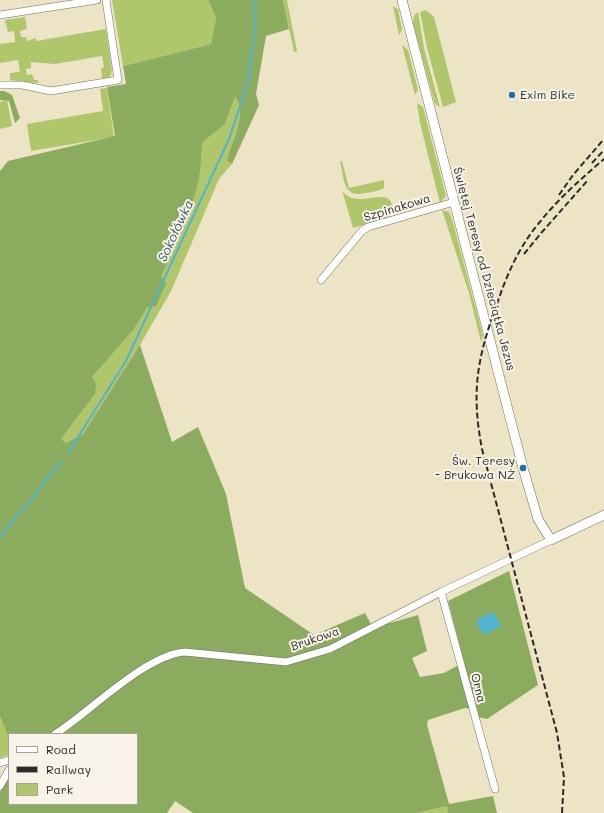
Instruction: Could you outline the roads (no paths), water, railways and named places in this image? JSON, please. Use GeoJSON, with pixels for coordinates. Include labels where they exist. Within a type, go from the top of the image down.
{"type":"FeatureCollection","features":[{"type":"Feature","properties":{"kind":"street"},"geometry":{"type":"LineString","coordinates":[[0,16],[97,0]]}},
{"type":"Feature","properties":{"kind":"street"},"geometry":{"type":"LineString","coordinates":[[0,85],[22,85],[51,91],[118,80],[106,0]]}},
{"type":"Feature","properties":{"kind":"street","name":"Świętej Teresy od Dzieciątka Jezus"},"geometry":{"type":"LineString","coordinates":[[402,0],[534,504],[540,523],[551,540]]}},
{"type":"Feature","properties":{"kind":"street","name":"Szpinakowa"},"geometry":{"type":"LineString","coordinates":[[321,280],[362,231],[368,227],[454,202]]}},
{"type":"Feature","properties":{"kind":"street","name":"Brukowa"},"geometry":{"type":"LineString","coordinates":[[56,733],[107,695],[157,661],[170,654],[185,652],[286,662],[330,649],[441,592],[604,515]]}},
{"type":"Feature","properties":{"kind":"street","name":"Orna"},"geometry":{"type":"LineString","coordinates":[[441,592],[495,789]]}},
{"type":"Feature","properties":{"kind":"street"},"geometry":{"type":"LineString","coordinates":[[0,786],[8,772]]}},
{"type":"Feature","properties":{"kind":"water"},"geometry":{"type":"Polygon","coordinates":[[[494,612],[501,626],[483,635],[476,620],[494,612]]]}},
{"type":"Feature","properties":{"kind":"waterway","name":"Sokołówka"},"geometry":{"type":"LineString","coordinates":[[68,453],[126,361],[229,139],[248,82],[255,29],[254,0]]}},
{"type":"Feature","properties":{"kind":"waterway","name":"Sokołówka"},"geometry":{"type":"LineString","coordinates":[[0,537],[61,462]]}},
{"type":"Feature","properties":{"kind":"railway"},"geometry":{"type":"LineString","coordinates":[[559,195],[573,175],[604,139]]}},
{"type":"Feature","properties":{"kind":"railway"},"geometry":{"type":"LineString","coordinates":[[592,163],[604,150]]}},
{"type":"Feature","properties":{"kind":"railway"},"geometry":{"type":"LineString","coordinates":[[562,813],[564,777],[557,733],[482,449],[477,410],[478,375],[490,323],[514,261],[525,242],[546,214],[562,197],[604,159]]}},
{"type":"Feature","properties":{"kind":"railway"},"geometry":{"type":"LineString","coordinates":[[524,254],[588,180]]}},
{"type":"Feature","properties":{"kind":"place","name":"Exim Bike"},"geometry":{"type":"Point","coordinates":[512,95]}},
{"type":"Feature","properties":{"kind":"place","name":"Św. Teresy - Brukowa NŻ"},"geometry":{"type":"Point","coordinates":[523,468]}}]}
